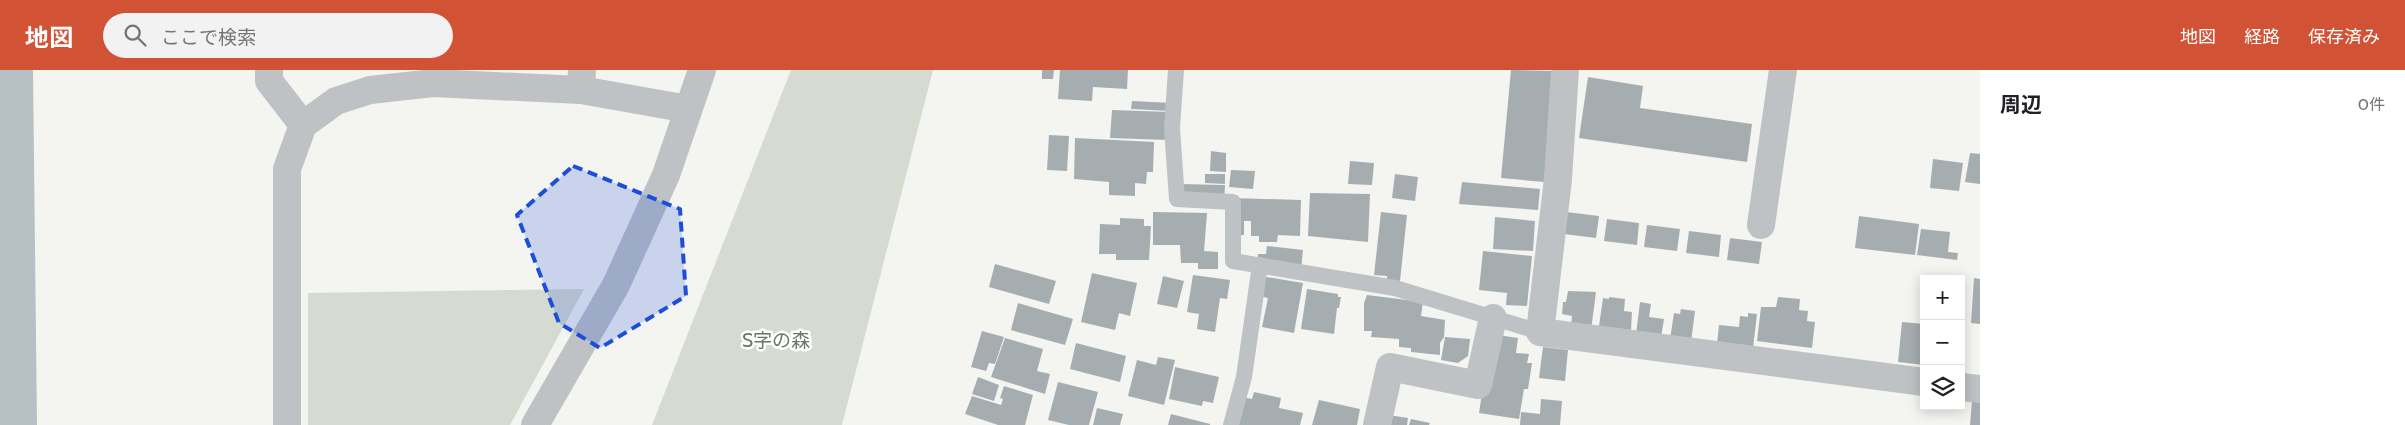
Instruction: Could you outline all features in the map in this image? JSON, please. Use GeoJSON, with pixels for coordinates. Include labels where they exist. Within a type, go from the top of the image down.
{"type":"FeatureCollection","features":[{"type":"Feature","properties":{"kind":"street"},"geometry":{"type":"LineString","coordinates":[[269,70],[269,81],[303,125]]}},
{"type":"Feature","properties":{"kind":"street"},"geometry":{"type":"LineString","coordinates":[[535,425],[616,285],[666,175],[702,70]]}},
{"type":"Feature","properties":{"kind":"street"},"geometry":{"type":"LineString","coordinates":[[1564,70],[1558,179],[1540,332],[1920,381]]}},
{"type":"Feature","properties":{"kind":"street"},"geometry":{"type":"LineString","coordinates":[[1761,225],[1783,70]]}},
{"type":"Feature","properties":{"kind":"street"},"geometry":{"type":"LineString","coordinates":[[287,425],[288,170],[303,125],[336,101],[370,90],[433,77],[582,80],[688,109]]}},
{"type":"Feature","properties":{"kind":"street"},"geometry":{"type":"LineString","coordinates":[[1377,425],[1390,367],[1478,385],[1493,318]]}},
{"type":"Feature","properties":{"kind":"street"},"geometry":{"type":"LineString","coordinates":[[1965,387],[1980,389]]}},
{"type":"Feature","properties":{"kind":"lane"},"geometry":{"type":"LineString","coordinates":[[1176,70],[1172,128],[1177,199],[1233,202],[1233,260],[1395,288],[1540,332]]}},
{"type":"Feature","properties":{"kind":"lane"},"geometry":{"type":"LineString","coordinates":[[1231,425],[1244,377],[1260,265]]}},
{"type":"Feature","properties":{"kind":"highlighted area"},"geometry":{"type":"Polygon","coordinates":[[[573,166],[680,209],[686,296],[600,348],[559,323],[517,215],[573,166]]]}},
{"type":"Feature","properties":{"kind":"green space","name":"S字の森"},"geometry":{"type":"Polygon","coordinates":[[[791,70],[933,70],[842,425],[652,425],[791,70]]]}},
{"type":"Feature","properties":{"kind":"green space"},"geometry":{"type":"Polygon","coordinates":[[[584,289],[510,425],[308,425],[308,293],[584,289]]]}},
{"type":"Feature","properties":{"kind":"shaded area"},"geometry":{"type":"Polygon","coordinates":[[[0,70],[33,70],[37,425],[0,425],[0,70]]]}},
{"type":"Feature","properties":{"kind":"building"},"geometry":{"type":"Polygon","coordinates":[[[1042,70],[1054,70],[1053,79],[1042,79],[1042,70]]]}},
{"type":"Feature","properties":{"kind":"building"},"geometry":{"type":"Polygon","coordinates":[[[1060,70],[1128,70],[1127,89],[1093,87],[1092,101],[1058,99],[1060,70]]]}},
{"type":"Feature","properties":{"kind":"building"},"geometry":{"type":"Polygon","coordinates":[[[1511,70],[1554,71],[1544,182],[1501,178],[1511,70]]]}},
{"type":"Feature","properties":{"kind":"building"},"geometry":{"type":"Polygon","coordinates":[[[1588,77],[1643,86],[1640,108],[1752,124],[1747,162],[1579,138],[1588,77]]]}},
{"type":"Feature","properties":{"kind":"building"},"geometry":{"type":"Polygon","coordinates":[[[1132,101],[1172,103],[1171,111],[1131,109],[1132,101]]]}},
{"type":"Feature","properties":{"kind":"building"},"geometry":{"type":"Polygon","coordinates":[[[1112,110],[1170,112],[1168,140],[1110,138],[1112,110]]]}},
{"type":"Feature","properties":{"kind":"building"},"geometry":{"type":"Polygon","coordinates":[[[1049,135],[1069,136],[1067,171],[1047,170],[1049,135]]]}},
{"type":"Feature","properties":{"kind":"building"},"geometry":{"type":"Polygon","coordinates":[[[1075,138],[1154,142],[1153,172],[1147,172],[1146,184],[1135,183],[1135,196],[1109,195],[1109,182],[1074,179],[1075,138]]]}},
{"type":"Feature","properties":{"kind":"building"},"geometry":{"type":"Polygon","coordinates":[[[1211,151],[1226,153],[1226,172],[1210,171],[1211,151]]]}},
{"type":"Feature","properties":{"kind":"building"},"geometry":{"type":"Polygon","coordinates":[[[1970,153],[1980,154],[1980,184],[1965,182],[1970,153]]]}},
{"type":"Feature","properties":{"kind":"building"},"geometry":{"type":"Polygon","coordinates":[[[1933,159],[1963,163],[1959,191],[1930,188],[1933,159]]]}},
{"type":"Feature","properties":{"kind":"building"},"geometry":{"type":"Polygon","coordinates":[[[1350,161],[1374,163],[1372,185],[1348,184],[1350,161]]]}},
{"type":"Feature","properties":{"kind":"building"},"geometry":{"type":"Polygon","coordinates":[[[1231,170],[1255,171],[1253,189],[1229,187],[1231,170]]]}},
{"type":"Feature","properties":{"kind":"building"},"geometry":{"type":"Polygon","coordinates":[[[1205,174],[1225,174],[1225,184],[1205,183],[1205,174]]]}},
{"type":"Feature","properties":{"kind":"building"},"geometry":{"type":"Polygon","coordinates":[[[1395,174],[1418,177],[1415,201],[1392,198],[1395,174]]]}},
{"type":"Feature","properties":{"kind":"building"},"geometry":{"type":"Polygon","coordinates":[[[1462,182],[1540,189],[1538,210],[1459,204],[1462,182]]]}},
{"type":"Feature","properties":{"kind":"building"},"geometry":{"type":"Polygon","coordinates":[[[1180,184],[1225,185],[1224,203],[1180,202],[1180,184]]]}},
{"type":"Feature","properties":{"kind":"building"},"geometry":{"type":"Polygon","coordinates":[[[1310,193],[1370,194],[1368,242],[1308,236],[1310,193]]]}},
{"type":"Feature","properties":{"kind":"building"},"geometry":{"type":"Polygon","coordinates":[[[1231,198],[1301,200],[1300,236],[1278,235],[1277,242],[1259,242],[1259,236],[1251,236],[1251,221],[1244,221],[1244,235],[1230,235],[1231,198]]]}},
{"type":"Feature","properties":{"kind":"building"},"geometry":{"type":"Polygon","coordinates":[[[1153,212],[1207,213],[1204,251],[1218,252],[1218,269],[1198,269],[1198,263],[1181,263],[1180,245],[1153,245],[1153,212]]]}},
{"type":"Feature","properties":{"kind":"building"},"geometry":{"type":"Polygon","coordinates":[[[1381,212],[1407,215],[1400,281],[1387,280],[1387,276],[1374,275],[1381,212]]]}},
{"type":"Feature","properties":{"kind":"building"},"geometry":{"type":"Polygon","coordinates":[[[1566,212],[1599,216],[1596,238],[1564,234],[1566,212]]]}},
{"type":"Feature","properties":{"kind":"building"},"geometry":{"type":"Polygon","coordinates":[[[1859,216],[1919,224],[1915,255],[1855,248],[1859,216]]]}},
{"type":"Feature","properties":{"kind":"building"},"geometry":{"type":"Polygon","coordinates":[[[1495,217],[1535,221],[1533,251],[1493,249],[1495,217]]]}},
{"type":"Feature","properties":{"kind":"building"},"geometry":{"type":"Polygon","coordinates":[[[1120,218],[1144,219],[1144,226],[1151,226],[1149,260],[1116,260],[1116,254],[1099,254],[1100,224],[1120,225],[1120,218]]]}},
{"type":"Feature","properties":{"kind":"building"},"geometry":{"type":"Polygon","coordinates":[[[1607,219],[1639,223],[1637,245],[1604,241],[1607,219]]]}},
{"type":"Feature","properties":{"kind":"building"},"geometry":{"type":"Polygon","coordinates":[[[1647,225],[1680,229],[1677,251],[1644,247],[1647,225]]]}},
{"type":"Feature","properties":{"kind":"building"},"geometry":{"type":"Polygon","coordinates":[[[1921,229],[1950,232],[1948,252],[1958,253],[1957,260],[1917,255],[1921,229]]]}},
{"type":"Feature","properties":{"kind":"building"},"geometry":{"type":"Polygon","coordinates":[[[1689,231],[1721,235],[1719,257],[1686,253],[1689,231]]]}},
{"type":"Feature","properties":{"kind":"building"},"geometry":{"type":"Polygon","coordinates":[[[1730,238],[1762,242],[1759,264],[1727,260],[1730,238]]]}},
{"type":"Feature","properties":{"kind":"building"},"geometry":{"type":"Polygon","coordinates":[[[1267,246],[1303,250],[1301,270],[1257,266],[1258,254],[1266,254],[1267,246]]]}},
{"type":"Feature","properties":{"kind":"building"},"geometry":{"type":"Polygon","coordinates":[[[1483,251],[1532,256],[1527,306],[1506,305],[1507,293],[1479,290],[1483,251]]]}},
{"type":"Feature","properties":{"kind":"building"},"geometry":{"type":"Polygon","coordinates":[[[995,264],[1056,281],[1049,304],[989,287],[995,264]]]}},
{"type":"Feature","properties":{"kind":"building"},"geometry":{"type":"Polygon","coordinates":[[[1092,273],[1137,283],[1130,316],[1119,313],[1115,330],[1081,322],[1092,273]]]}},
{"type":"Feature","properties":{"kind":"building"},"geometry":{"type":"Polygon","coordinates":[[[1193,275],[1230,280],[1227,299],[1220,298],[1215,332],[1197,329],[1199,314],[1187,312],[1193,275]]]}},
{"type":"Feature","properties":{"kind":"building"},"geometry":{"type":"Polygon","coordinates":[[[1254,275],[1303,283],[1294,333],[1262,327],[1268,298],[1250,294],[1254,275]]]}},
{"type":"Feature","properties":{"kind":"building"},"geometry":{"type":"Polygon","coordinates":[[[1163,276],[1184,281],[1177,308],[1157,304],[1163,276]]]}},
{"type":"Feature","properties":{"kind":"building"},"geometry":{"type":"Polygon","coordinates":[[[1974,278],[1980,279],[1980,324],[1971,323],[1974,278]]]}},
{"type":"Feature","properties":{"kind":"building"},"geometry":{"type":"Polygon","coordinates":[[[1307,289],[1338,294],[1338,297],[1341,297],[1339,308],[1337,308],[1334,334],[1301,329],[1307,289]]]}},
{"type":"Feature","properties":{"kind":"building"},"geometry":{"type":"Polygon","coordinates":[[[1568,291],[1596,292],[1591,330],[1571,328],[1572,316],[1562,314],[1563,302],[1566,302],[1568,291]]]}},
{"type":"Feature","properties":{"kind":"building"},"geometry":{"type":"Polygon","coordinates":[[[1367,295],[1423,302],[1421,316],[1445,320],[1444,337],[1440,343],[1440,355],[1411,352],[1411,348],[1399,347],[1399,339],[1371,337],[1372,331],[1364,331],[1364,303],[1367,295]]]}},
{"type":"Feature","properties":{"kind":"building"},"geometry":{"type":"Polygon","coordinates":[[[1609,297],[1625,299],[1624,311],[1632,312],[1631,330],[1599,326],[1603,298],[1609,299],[1609,297]]]}},
{"type":"Feature","properties":{"kind":"building"},"geometry":{"type":"Polygon","coordinates":[[[1778,297],[1800,299],[1799,310],[1808,311],[1807,321],[1815,322],[1812,348],[1757,341],[1761,307],[1776,307],[1778,297]]]}},
{"type":"Feature","properties":{"kind":"building"},"geometry":{"type":"Polygon","coordinates":[[[1640,302],[1651,304],[1649,317],[1664,319],[1661,338],[1636,334],[1640,302]]]}},
{"type":"Feature","properties":{"kind":"building"},"geometry":{"type":"Polygon","coordinates":[[[1018,303],[1073,319],[1065,345],[1011,330],[1018,303]]]}},
{"type":"Feature","properties":{"kind":"building"},"geometry":{"type":"Polygon","coordinates":[[[1681,309],[1695,311],[1691,342],[1670,339],[1674,313],[1680,314],[1681,309]]]}},
{"type":"Feature","properties":{"kind":"building"},"geometry":{"type":"Polygon","coordinates":[[[1748,313],[1757,314],[1753,348],[1717,344],[1719,325],[1739,327],[1740,316],[1748,317],[1748,313]]]}},
{"type":"Feature","properties":{"kind":"building"},"geometry":{"type":"Polygon","coordinates":[[[1902,322],[1920,324],[1920,365],[1898,362],[1902,322]]]}},
{"type":"Feature","properties":{"kind":"building"},"geometry":{"type":"Polygon","coordinates":[[[982,331],[1004,337],[995,364],[989,363],[986,371],[971,367],[982,331]]]}},
{"type":"Feature","properties":{"kind":"building"},"geometry":{"type":"Polygon","coordinates":[[[1491,334],[1518,338],[1516,353],[1529,354],[1527,363],[1532,363],[1528,389],[1524,389],[1519,419],[1479,413],[1491,334]]]}},
{"type":"Feature","properties":{"kind":"building"},"geometry":{"type":"Polygon","coordinates":[[[1445,337],[1470,339],[1468,356],[1458,363],[1441,360],[1445,337]]]}},
{"type":"Feature","properties":{"kind":"building"},"geometry":{"type":"Polygon","coordinates":[[[1005,338],[1043,349],[1037,371],[1050,374],[1045,394],[991,377],[1005,338]]]}},
{"type":"Feature","properties":{"kind":"building"},"geometry":{"type":"Polygon","coordinates":[[[1076,343],[1126,356],[1120,382],[1070,369],[1076,343]]]}},
{"type":"Feature","properties":{"kind":"building"},"geometry":{"type":"Polygon","coordinates":[[[1543,347],[1568,350],[1565,381],[1539,378],[1543,347]]]}},
{"type":"Feature","properties":{"kind":"building"},"geometry":{"type":"Polygon","coordinates":[[[1158,357],[1175,360],[1164,405],[1128,396],[1137,360],[1156,365],[1158,357]]]}},
{"type":"Feature","properties":{"kind":"building"},"geometry":{"type":"Polygon","coordinates":[[[1175,367],[1219,377],[1213,403],[1203,401],[1202,406],[1169,399],[1175,367]]]}},
{"type":"Feature","properties":{"kind":"building"},"geometry":{"type":"Polygon","coordinates":[[[978,377],[999,385],[994,401],[972,394],[978,377]]]}},
{"type":"Feature","properties":{"kind":"building"},"geometry":{"type":"Polygon","coordinates":[[[1058,382],[1098,392],[1089,425],[1069,425],[1048,420],[1058,382]]]}},
{"type":"Feature","properties":{"kind":"building"},"geometry":{"type":"Polygon","coordinates":[[[1004,386],[1033,395],[1025,425],[998,425],[965,414],[972,396],[1001,405],[1003,399],[1000,398],[1004,386]]]}},
{"type":"Feature","properties":{"kind":"building"},"geometry":{"type":"Polygon","coordinates":[[[1254,392],[1281,398],[1279,408],[1303,413],[1300,425],[1235,425],[1242,397],[1252,399],[1254,392]]]}},
{"type":"Feature","properties":{"kind":"building"},"geometry":{"type":"Polygon","coordinates":[[[1541,399],[1562,401],[1560,425],[1520,425],[1521,412],[1540,414],[1541,399]]]}},
{"type":"Feature","properties":{"kind":"building"},"geometry":{"type":"Polygon","coordinates":[[[1319,400],[1360,409],[1357,425],[1312,425],[1319,400]]]}},
{"type":"Feature","properties":{"kind":"building"},"geometry":{"type":"Polygon","coordinates":[[[1972,401],[1980,402],[1980,425],[1970,425],[1972,401]]]}},
{"type":"Feature","properties":{"kind":"building"},"geometry":{"type":"Polygon","coordinates":[[[1097,408],[1123,414],[1120,425],[1093,425],[1097,408]]]}},
{"type":"Feature","properties":{"kind":"building"},"geometry":{"type":"Polygon","coordinates":[[[1171,414],[1210,424],[1210,425],[1168,425],[1171,414]]]}},
{"type":"Feature","properties":{"kind":"building"},"geometry":{"type":"Polygon","coordinates":[[[1382,414],[1408,418],[1407,425],[1380,425],[1382,414]]]}},
{"type":"Feature","properties":{"kind":"building"},"geometry":{"type":"Polygon","coordinates":[[[1411,419],[1430,423],[1429,425],[1409,425],[1411,419]]]}}]}
